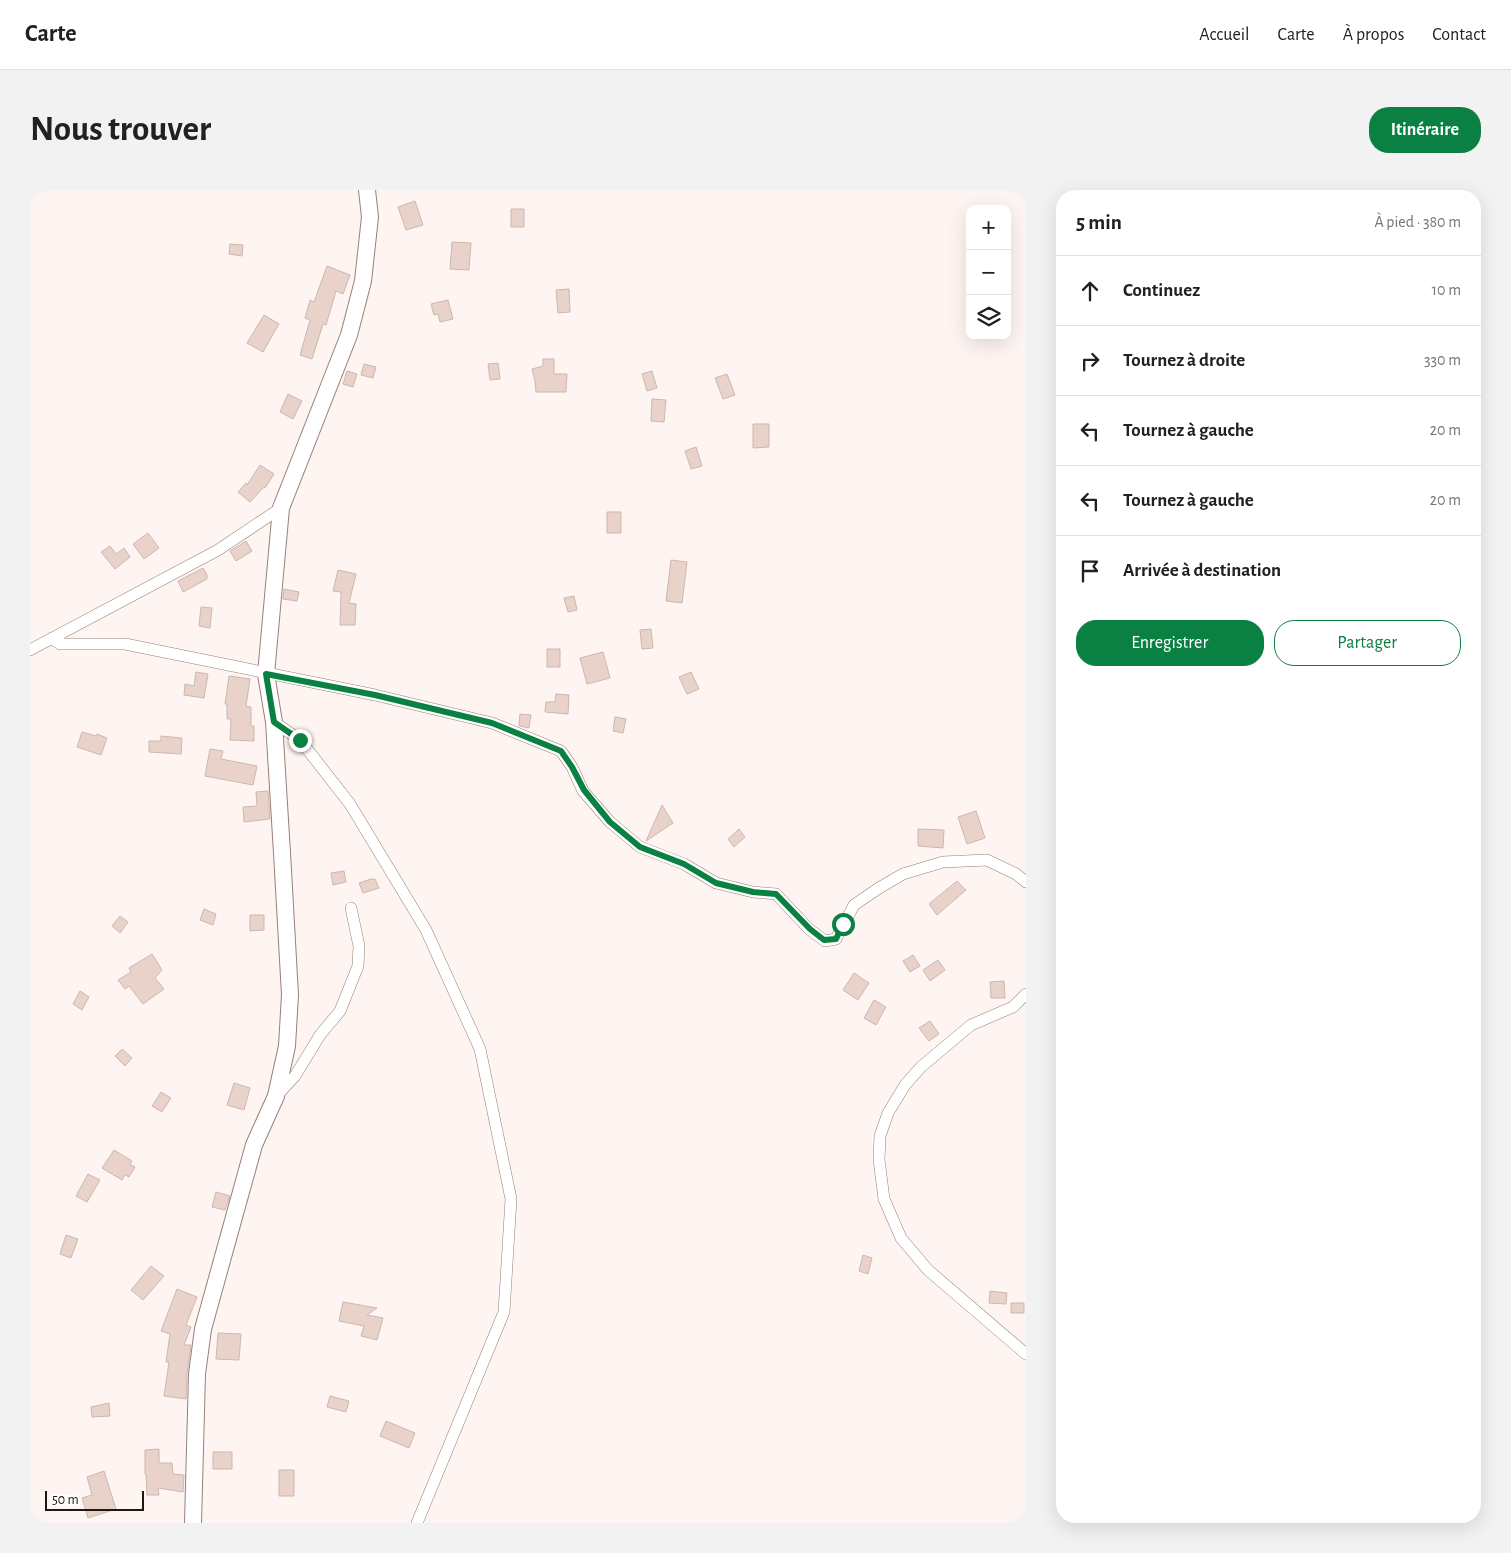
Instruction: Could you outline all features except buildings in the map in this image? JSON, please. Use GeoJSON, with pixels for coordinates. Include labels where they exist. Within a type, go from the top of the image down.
{"type":"FeatureCollection","features":[{"type":"Feature","properties":{"kind":"street"},"geometry":{"type":"LineString","coordinates":[[193,1523],[197,1374],[203,1329],[254,1145],[276,1096],[287,1046],[290,995],[274,722],[266,674],[281,508],[348,335],[363,281],[370,217],[367,190]]}},
{"type":"Feature","properties":{"kind":"street"},"geometry":{"type":"LineString","coordinates":[[30,650],[218,550],[281,508]]}},
{"type":"Feature","properties":{"kind":"street"},"geometry":{"type":"LineString","coordinates":[[52,638],[60,644],[125,644],[375,695],[492,723],[561,751],[584,790],[610,822],[640,847],[684,864],[716,883],[753,892],[776,894],[810,929],[824,940],[836,939],[854,905],[879,888],[903,874],[943,862],[987,860],[1016,874],[1026,882]]}},
{"type":"Feature","properties":{"kind":"street"},"geometry":{"type":"LineString","coordinates":[[274,722],[300,740],[350,804],[426,930],[480,1049],[511,1199],[504,1312],[417,1523]]}},
{"type":"Feature","properties":{"kind":"street"},"geometry":{"type":"LineString","coordinates":[[276,1096],[295,1076],[320,1035],[340,1011],[358,966],[359,946],[351,908]]}},
{"type":"Feature","properties":{"kind":"street"},"geometry":{"type":"LineString","coordinates":[[1026,994],[1013,1007],[971,1024],[921,1067],[905,1085],[888,1113],[880,1136],[879,1160],[884,1200],[901,1238],[928,1270],[1026,1354]]}},
{"type":"Feature","properties":{"kind":"route"},"geometry":{"type":"LineString","coordinates":[[300,740],[274,722],[266,674],[375,695],[492,723],[537,743],[561,751],[584,790],[610,822],[640,847],[684,864],[716,883],[753,892],[776,894],[810,929],[824,940],[836,939],[843,924]]}}]}
